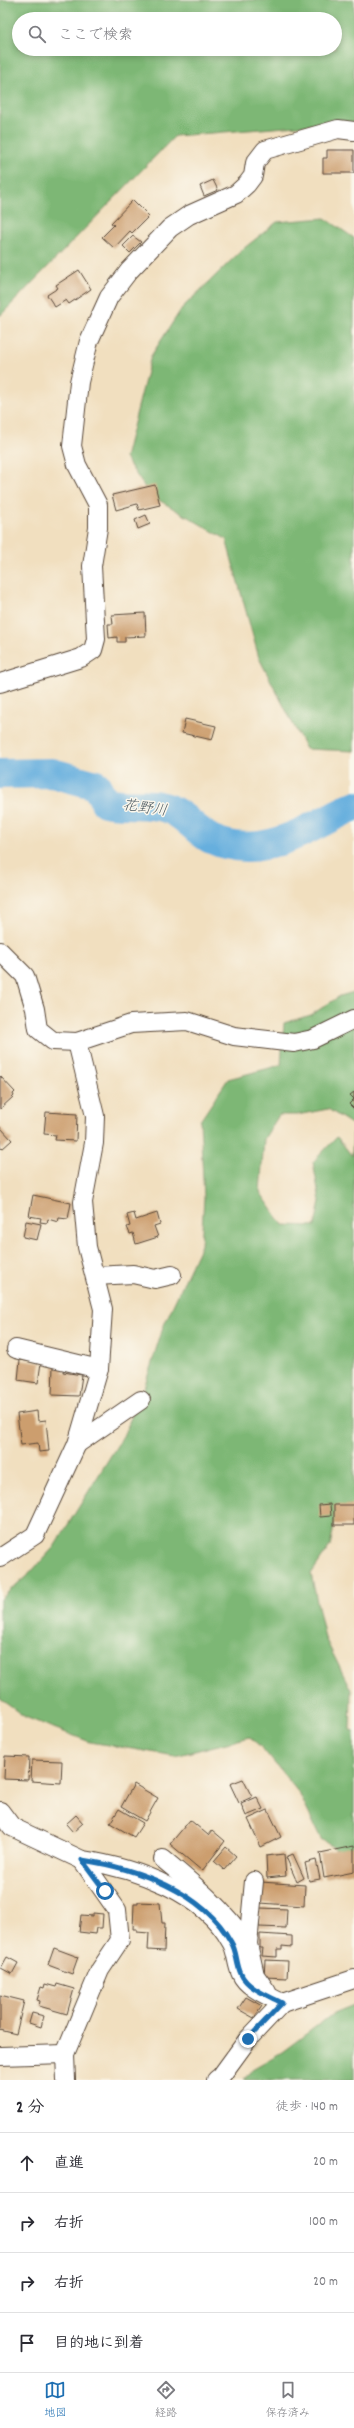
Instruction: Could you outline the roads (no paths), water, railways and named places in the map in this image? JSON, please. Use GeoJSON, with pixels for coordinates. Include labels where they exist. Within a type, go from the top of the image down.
{"type":"FeatureCollection","features":[{"type":"Feature","properties":{"kind":"street"},"geometry":{"type":"LineString","coordinates":[[0,683],[81,658],[93,650],[96,639],[92,566],[98,528],[98,505],[77,465],[72,440],[79,382],[89,341],[109,297],[128,271],[170,228],[189,215],[236,194],[247,184],[253,176],[255,163],[265,150],[338,129],[354,131]]}},
{"type":"Feature","properties":{"kind":"street"},"geometry":{"type":"LineString","coordinates":[[0,951],[25,976],[35,1009],[38,1029],[53,1041],[77,1042],[131,1024],[186,1021],[234,1036],[261,1041],[294,1043],[313,1039],[354,1019]]}},
{"type":"Feature","properties":{"kind":"street"},"geometry":{"type":"LineString","coordinates":[[0,1558],[35,1535],[77,1444],[99,1368],[103,1309],[87,1247],[83,1202],[94,1143],[95,1116],[77,1042]]}},
{"type":"Feature","properties":{"kind":"street"},"geometry":{"type":"LineString","coordinates":[[95,1276],[133,1274],[155,1279],[172,1275]]}},
{"type":"Feature","properties":{"kind":"street"},"geometry":{"type":"LineString","coordinates":[[16,1349],[99,1368]]}},
{"type":"Feature","properties":{"kind":"street"},"geometry":{"type":"LineString","coordinates":[[77,1444],[141,1400]]}},
{"type":"Feature","properties":{"kind":"street"},"geometry":{"type":"LineString","coordinates":[[0,1811],[12,1827],[82,1860],[116,1865],[193,1899],[212,1916],[232,1942],[241,1974],[248,1983],[277,2000]]}},
{"type":"Feature","properties":{"kind":"street"},"geometry":{"type":"LineString","coordinates":[[163,1859],[206,1894],[231,1920],[248,1944]]}},
{"type":"Feature","properties":{"kind":"street"},"geometry":{"type":"LineString","coordinates":[[66,2080],[65,2054],[100,1970],[120,1940],[117,1910],[82,1860]]}},
{"type":"Feature","properties":{"kind":"street"},"geometry":{"type":"LineString","coordinates":[[254,1881],[248,1944],[255,1975],[277,2000]]}},
{"type":"Feature","properties":{"kind":"street"},"geometry":{"type":"LineString","coordinates":[[216,2080],[221,2076],[277,2000],[354,1979]]}},
{"type":"Feature","properties":{"kind":"street"},"geometry":{"type":"LineString","coordinates":[[0,2056],[65,2054]]}},
{"type":"Feature","properties":{"kind":"waterway","name":"花野川"},"geometry":{"type":"LineString","coordinates":[[0,774],[52,773],[96,785],[105,802],[154,805],[169,809],[180,815],[211,839],[230,845],[249,847],[267,845],[285,839],[354,806]]}}]}
